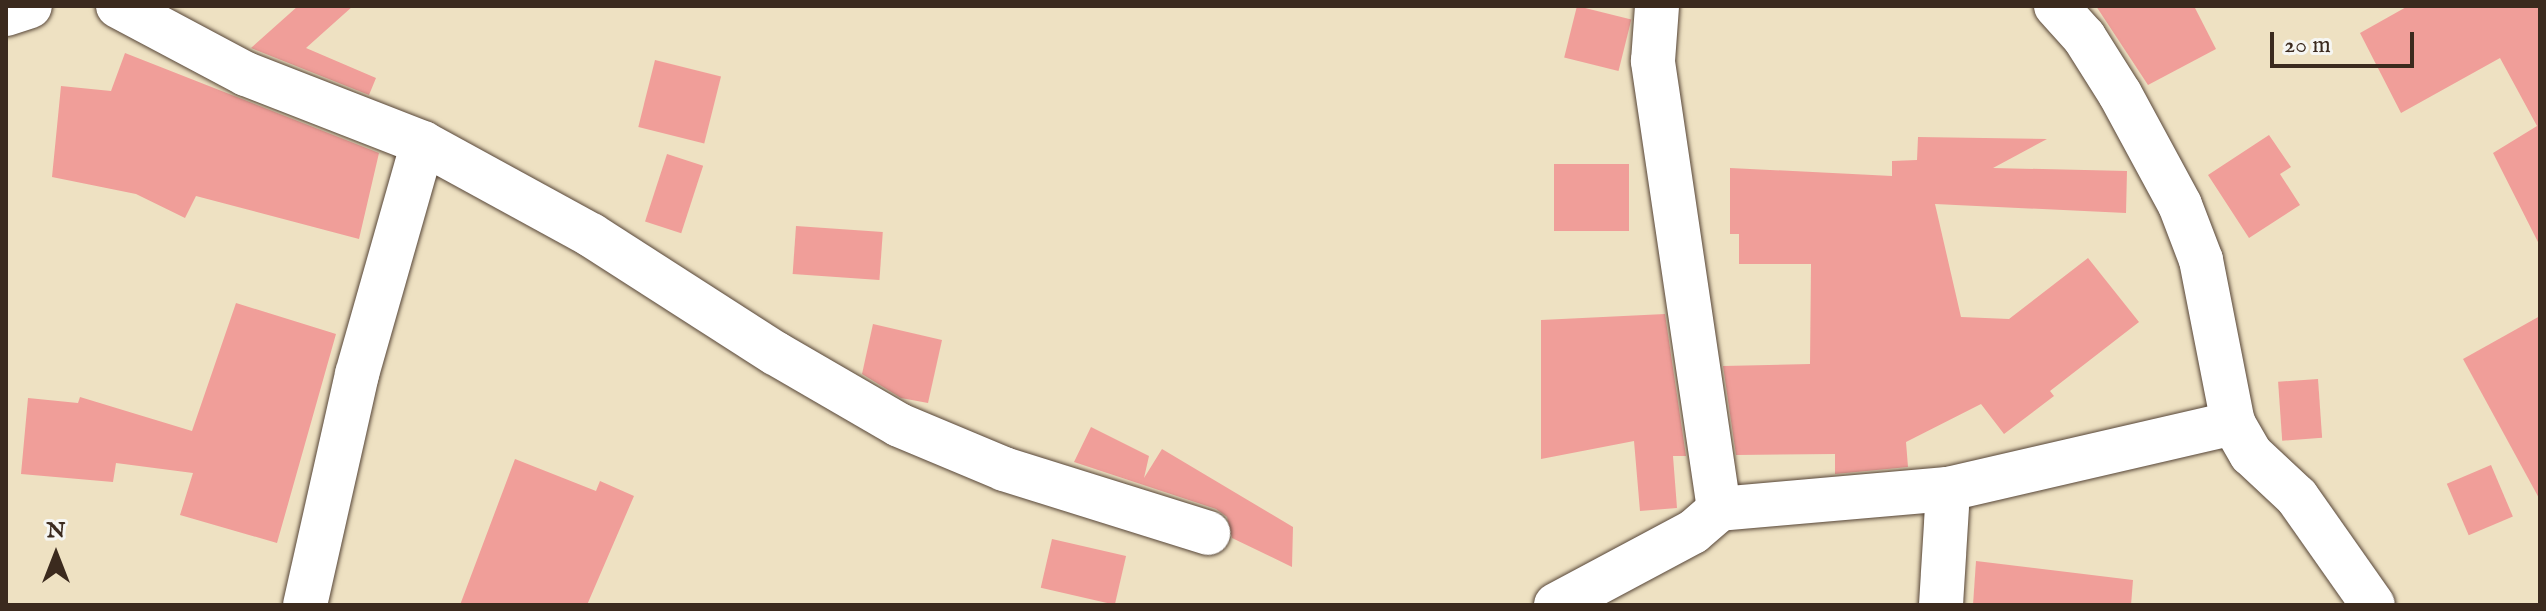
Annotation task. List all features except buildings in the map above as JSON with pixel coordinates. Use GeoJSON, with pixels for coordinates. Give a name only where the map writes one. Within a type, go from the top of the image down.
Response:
{"type":"FeatureCollection","features":[{"type":"Feature","properties":{"kind":"street"},"geometry":{"type":"LineString","coordinates":[[6,14],[30,6]]}},
{"type":"Feature","properties":{"kind":"street"},"geometry":{"type":"LineString","coordinates":[[118,6],[246,74],[423,143],[591,235],[798,368],[899,425],[1004,469],[1208,533]]}},
{"type":"Feature","properties":{"kind":"street"},"geometry":{"type":"LineString","coordinates":[[1657,6],[1653,61],[1719,509]]}},
{"type":"Feature","properties":{"kind":"street"},"geometry":{"type":"LineString","coordinates":[[2056,6],[2084,37],[2120,94],[2180,205],[2201,260],[2233,423],[2251,454],[2297,497],[2373,605]]}},
{"type":"Feature","properties":{"kind":"street"},"geometry":{"type":"LineString","coordinates":[[305,605],[357,374],[423,143]]}},
{"type":"Feature","properties":{"kind":"street"},"geometry":{"type":"LineString","coordinates":[[1556,605],[1693,532],[1719,509],[1948,489],[2233,423]]}},
{"type":"Feature","properties":{"kind":"street"},"geometry":{"type":"LineString","coordinates":[[1941,605],[1948,489]]}}]}
